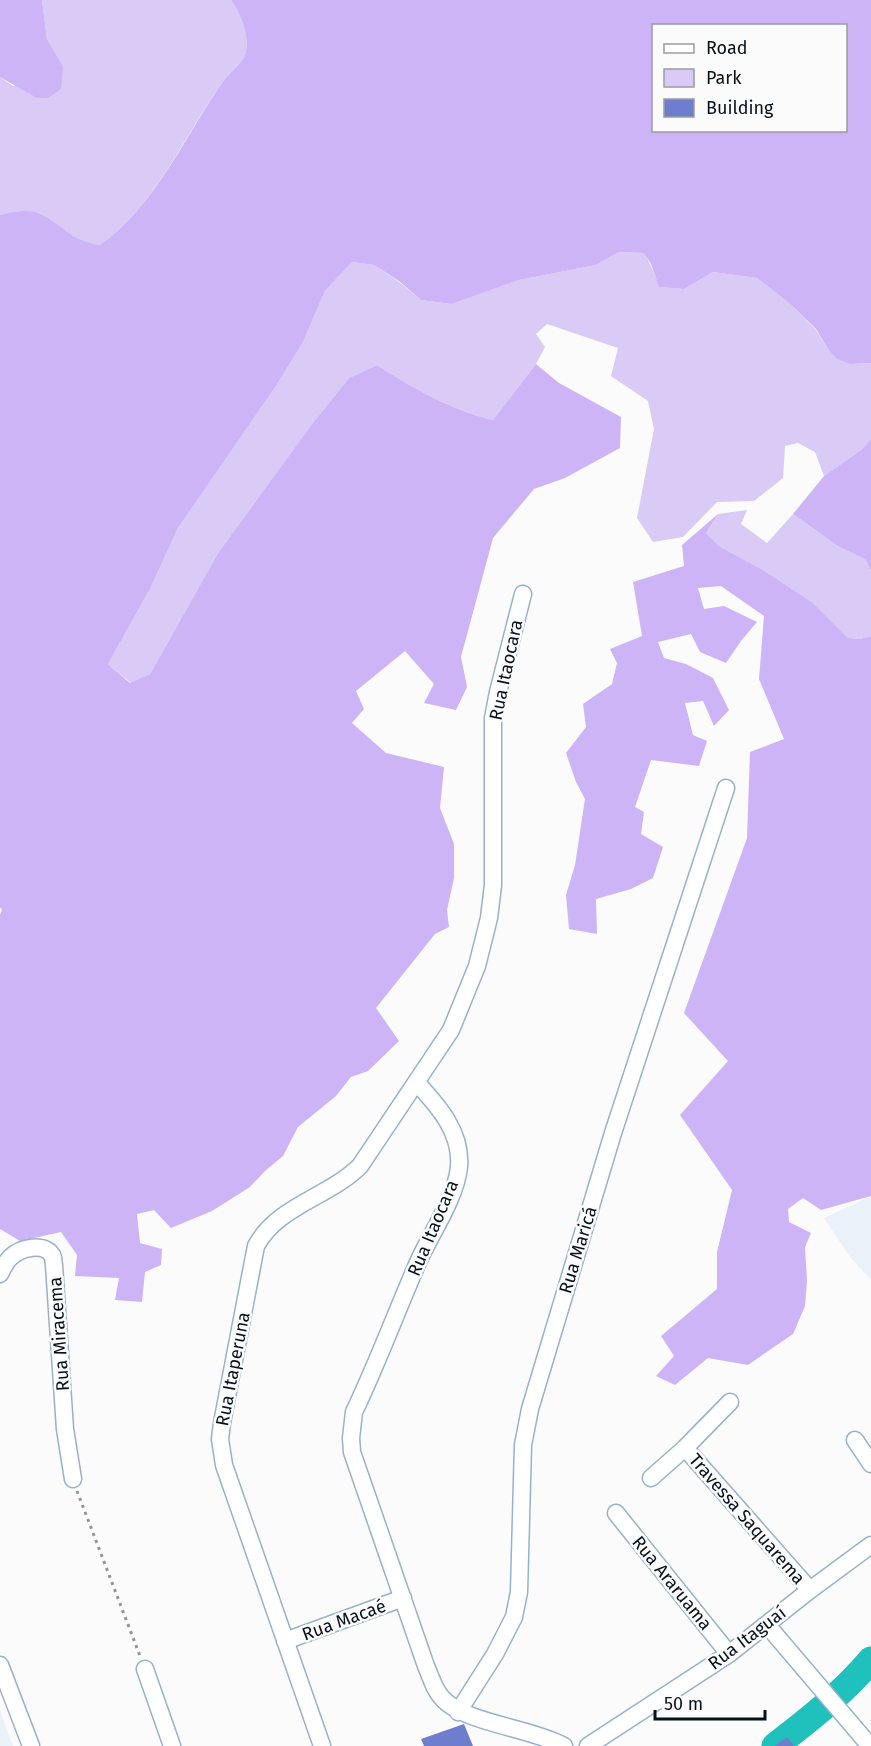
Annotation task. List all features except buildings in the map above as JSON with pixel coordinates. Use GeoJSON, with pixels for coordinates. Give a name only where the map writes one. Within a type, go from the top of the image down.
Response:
{"type":"FeatureCollection","features":[{"type":"Feature","properties":{"kind":"street","name":"Rua Itaocara"},"geometry":{"type":"LineString","coordinates":[[523,594],[493,718],[494,853],[489,918],[477,966],[451,1030],[417,1083],[441,1109],[448,1121],[455,1136],[459,1166],[453,1188],[354,1412],[351,1438],[352,1452],[434,1686],[443,1699],[458,1712],[534,1734],[564,1746]]}},
{"type":"Feature","properties":{"kind":"street","name":"Rua Maricá"},"geometry":{"type":"LineString","coordinates":[[458,1712],[495,1654],[514,1617],[519,1592],[523,1456],[530,1409],[613,1133],[726,788]]}},
{"type":"Feature","properties":{"kind":"street","name":"Rua Itaperuna"},"geometry":{"type":"LineString","coordinates":[[322,1746],[224,1465],[220,1449],[222,1423],[256,1246],[268,1227],[343,1181],[360,1166],[417,1083]]}},
{"type":"Feature","properties":{"kind":"street","name":"Rua Miracema"},"geometry":{"type":"LineString","coordinates":[[0,1274],[11,1256],[26,1249],[35,1247],[52,1255],[65,1429],[73,1479]]}},
{"type":"Feature","properties":{"kind":"street"},"geometry":{"type":"LineString","coordinates":[[651,1478],[685,1448],[730,1402]]}},
{"type":"Feature","properties":{"kind":"street"},"geometry":{"type":"LineString","coordinates":[[855,1440],[871,1464]]}},
{"type":"Feature","properties":{"kind":"street","name":"Travessa Saquarema"},"geometry":{"type":"LineString","coordinates":[[685,1448],[810,1590]]}},
{"type":"Feature","properties":{"kind":"street","name":"Rua Araruama"},"geometry":{"type":"LineString","coordinates":[[616,1513],[729,1653]]}},
{"type":"Feature","properties":{"kind":"street","name":"Rua Itaguaí"},"geometry":{"type":"LineString","coordinates":[[588,1746],[729,1653],[871,1545]]}},
{"type":"Feature","properties":{"kind":"street","name":"Rua Macaé"},"geometry":{"type":"LineString","coordinates":[[285,1641],[403,1598]]}},
{"type":"Feature","properties":{"kind":"street"},"geometry":{"type":"LineString","coordinates":[[767,1625],[870,1746]]}},
{"type":"Feature","properties":{"kind":"street"},"geometry":{"type":"LineString","coordinates":[[0,1665],[31,1746]]}},
{"type":"Feature","properties":{"kind":"street"},"geometry":{"type":"LineString","coordinates":[[145,1669],[172,1746]]}},
{"type":"Feature","properties":{"kind":"path"},"geometry":{"type":"LineString","coordinates":[[73,1479],[145,1669]]}},
{"type":"Feature","properties":{"kind":"shaded area"},"geometry":{"type":"Polygon","coordinates":[[[0,0],[42,0],[47,39],[63,66],[61,89],[48,98],[37,98],[0,77],[0,0]]]}},
{"type":"Feature","properties":{"kind":"shaded area"},"geometry":{"type":"Polygon","coordinates":[[[231,0],[871,0],[871,363],[851,364],[837,359],[816,329],[790,304],[757,278],[713,272],[684,289],[659,287],[651,264],[644,253],[619,252],[596,265],[519,280],[451,304],[421,300],[399,281],[374,265],[352,262],[325,291],[303,342],[276,386],[178,528],[150,589],[108,664],[130,683],[150,674],[218,553],[312,424],[349,378],[377,365],[433,397],[477,416],[493,420],[536,364],[559,383],[621,417],[620,448],[565,478],[534,489],[493,538],[461,657],[467,687],[456,710],[424,703],[434,684],[405,651],[356,691],[364,709],[352,723],[386,753],[444,767],[440,808],[454,844],[454,878],[447,910],[449,927],[435,934],[376,1008],[399,1041],[368,1071],[351,1077],[336,1096],[298,1127],[283,1156],[250,1187],[212,1211],[171,1228],[154,1210],[137,1214],[140,1243],[162,1249],[161,1265],[145,1272],[142,1302],[115,1300],[119,1278],[75,1276],[77,1255],[61,1232],[20,1241],[0,1229],[0,915],[2,909],[0,908],[0,215],[21,211],[37,213],[75,237],[100,245],[120,229],[154,190],[224,80],[245,56],[247,45],[241,18],[231,0]]]}},
{"type":"Feature","properties":{"kind":"shaded area"},"geometry":{"type":"Polygon","coordinates":[[[871,439],[871,570],[865,559],[839,547],[793,514],[824,476],[861,450],[871,439]]]}},
{"type":"Feature","properties":{"kind":"shaded area"},"geometry":{"type":"Polygon","coordinates":[[[718,514],[706,533],[719,546],[763,570],[812,602],[848,638],[860,639],[871,636],[871,1196],[821,1210],[803,1198],[788,1209],[789,1222],[811,1233],[805,1247],[807,1281],[805,1306],[793,1334],[748,1365],[708,1358],[675,1385],[656,1376],[674,1356],[661,1336],[717,1289],[717,1252],[732,1190],[680,1115],[728,1061],[684,1013],[747,838],[750,752],[784,739],[759,679],[764,616],[721,586],[698,588],[704,609],[724,606],[757,622],[726,663],[700,652],[691,634],[658,642],[664,658],[686,664],[713,678],[729,710],[714,726],[703,701],[685,703],[693,735],[707,741],[699,766],[651,760],[635,807],[644,812],[641,834],[663,847],[653,878],[631,889],[596,899],[597,934],[569,929],[566,895],[575,865],[585,799],[576,782],[566,753],[586,727],[583,704],[612,684],[617,663],[610,649],[642,636],[633,582],[684,566],[682,545],[718,514]]]}},
{"type":"Feature","properties":{"kind":"shaded area"},"geometry":{"type":"Polygon","coordinates":[[[871,1196],[871,1280],[850,1257],[824,1218],[871,1196]]]}},
{"type":"Feature","properties":{"kind":"shaded area"},"geometry":{"type":"Polygon","coordinates":[[[0,1711],[13,1746],[0,1746],[0,1711]]]}},
{"type":"Feature","properties":{"kind":"green space"},"geometry":{"type":"Polygon","coordinates":[[[42,0],[231,0],[241,18],[245,32],[247,45],[243,59],[224,80],[153,190],[120,229],[100,245],[83,243],[62,230],[20,211],[0,215],[0,77],[13,86],[63,66],[47,39],[42,0]]]}},
{"type":"Feature","properties":{"kind":"green space"},"geometry":{"type":"Polygon","coordinates":[[[619,252],[645,253],[660,287],[684,289],[713,272],[757,278],[790,304],[816,330],[828,349],[851,364],[871,363],[871,439],[861,450],[824,476],[815,452],[798,443],[785,446],[783,478],[754,501],[717,502],[683,537],[653,542],[637,518],[654,429],[648,401],[611,376],[618,348],[547,324],[536,334],[545,347],[536,364],[493,420],[477,416],[433,397],[377,365],[349,378],[312,424],[218,553],[150,674],[131,683],[108,664],[150,589],[178,528],[276,386],[303,342],[325,291],[352,262],[374,265],[421,300],[450,304],[519,280],[596,265],[619,252]]]}},
{"type":"Feature","properties":{"kind":"green space"},"geometry":{"type":"Polygon","coordinates":[[[747,510],[741,524],[767,543],[793,514],[839,547],[865,559],[871,570],[871,636],[860,639],[848,638],[812,602],[763,570],[719,546],[706,533],[718,514],[747,510]]]}},
{"type":"Feature","properties":{"kind":"waterway"},"geometry":{"type":"LineString","coordinates":[[775,1746],[838,1695],[871,1660]]}}]}
